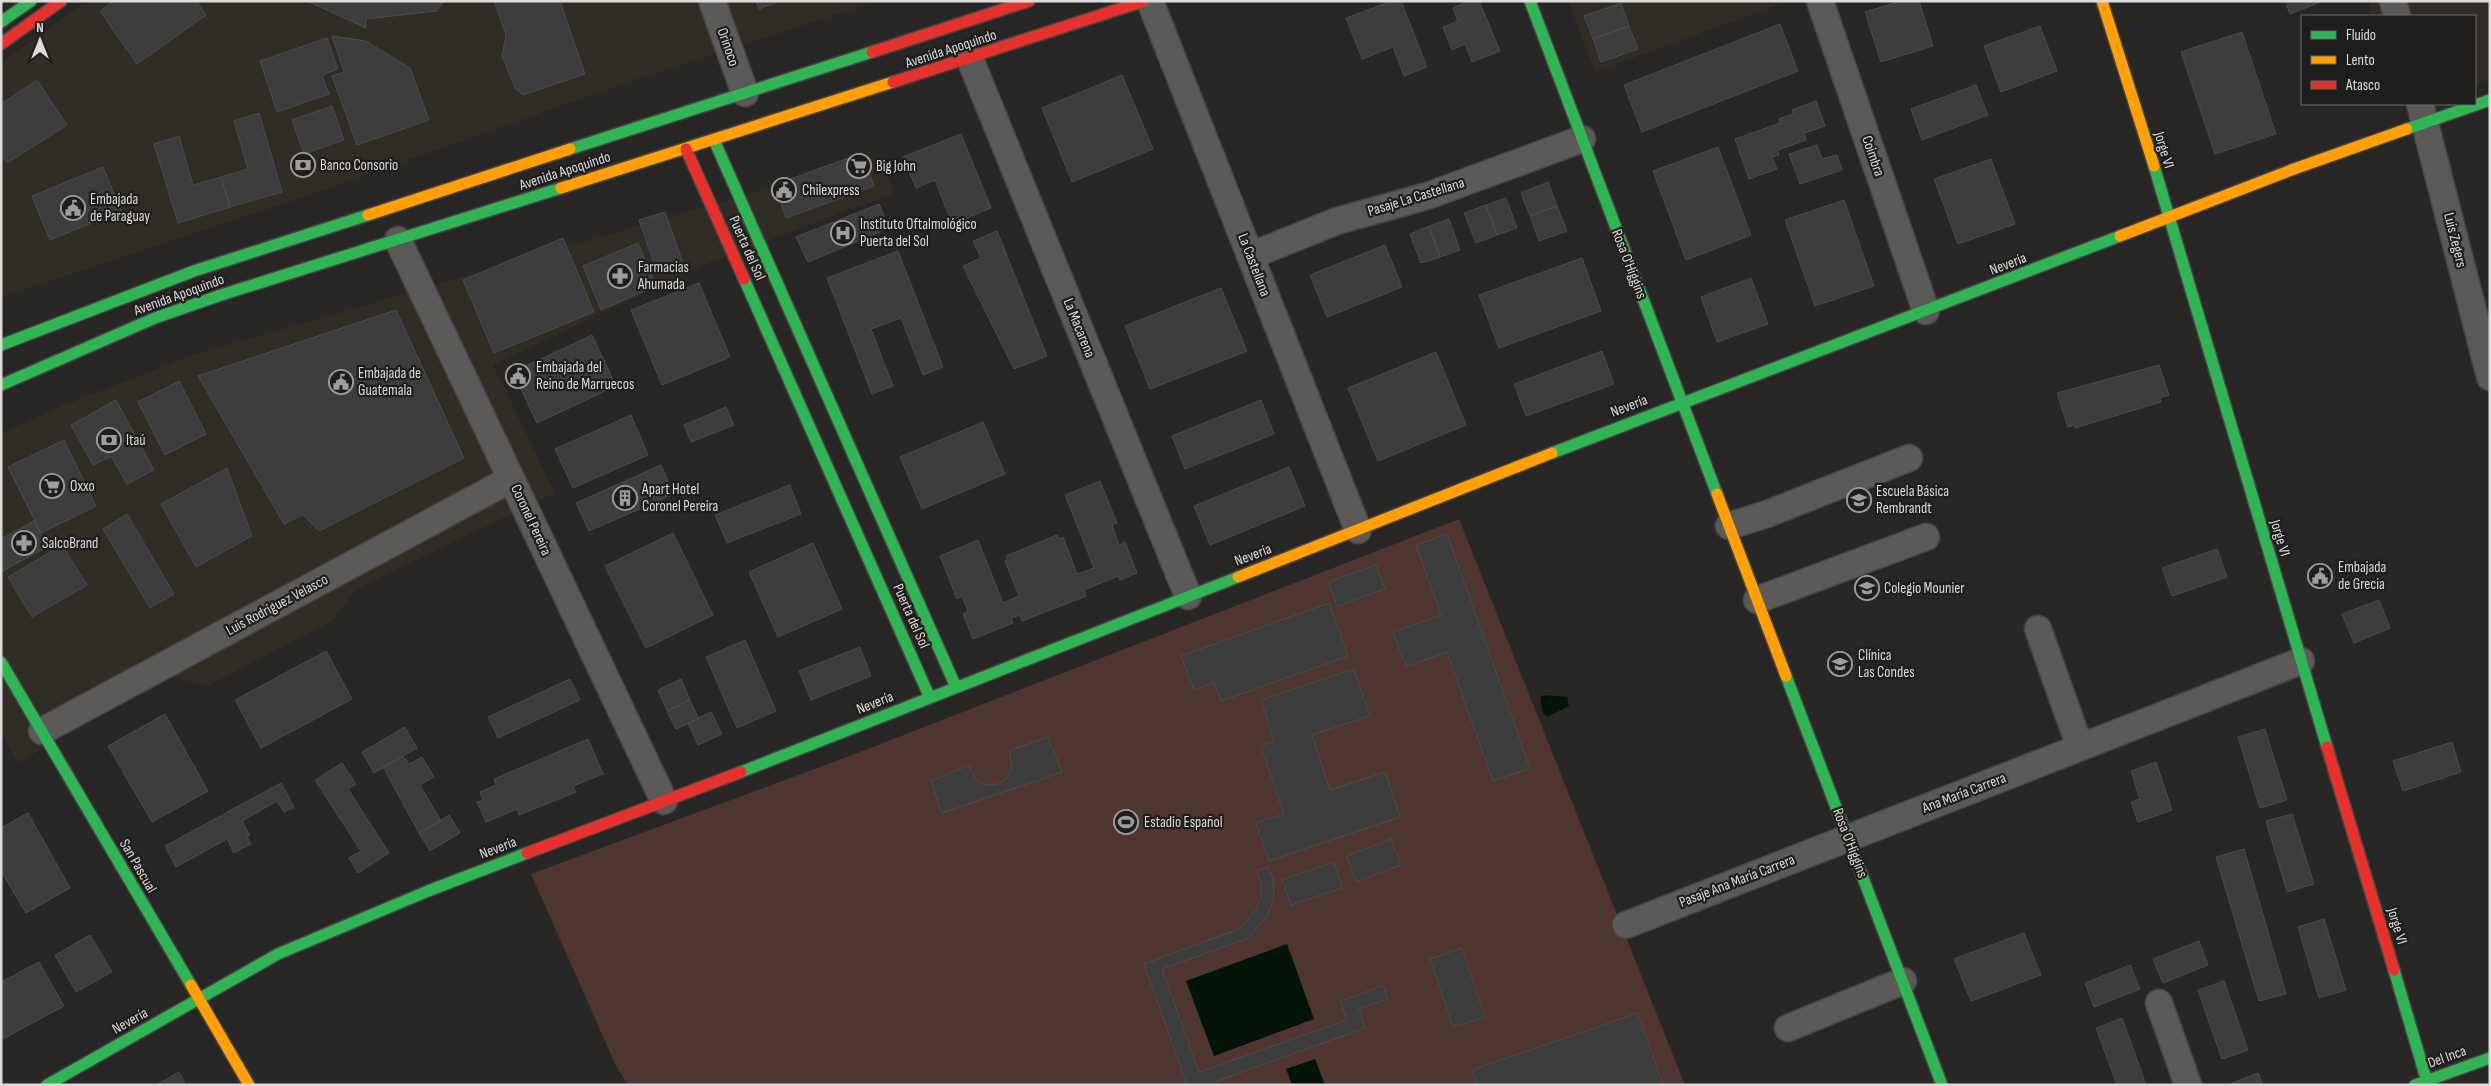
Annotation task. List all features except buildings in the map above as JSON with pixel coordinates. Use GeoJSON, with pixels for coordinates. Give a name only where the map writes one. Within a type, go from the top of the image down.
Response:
{"type":"FeatureCollection","features":[{"type":"Feature","properties":{"kind":"main road"},"geometry":{"type":"LineString","coordinates":[[1,22],[31,1]]}},
{"type":"Feature","properties":{"kind":"main road"},"geometry":{"type":"LineString","coordinates":[[1,44],[61,1]]}},
{"type":"Feature","properties":{"kind":"main road","name":"Avenida Apoquindo"},"geometry":{"type":"LineString","coordinates":[[1,345],[194,271],[1029,1]]}},
{"type":"Feature","properties":{"kind":"main road","name":"Avenida Apoquindo"},"geometry":{"type":"LineString","coordinates":[[1,385],[155,318],[222,295],[686,149],[1144,1]]}},
{"type":"Feature","properties":{"kind":"main road","name":"Rosa O'Higgins"},"geometry":{"type":"LineString","coordinates":[[1530,1],[1942,1085]]}},
{"type":"Feature","properties":{"kind":"main road","name":"Jorge VI"},"geometry":{"type":"LineString","coordinates":[[2102,1],[2170,219],[2428,1083]]}},
{"type":"Feature","properties":{"kind":"main road","name":"Nevería"},"geometry":{"type":"LineString","coordinates":[[2476,103],[2490,100]]}},
{"type":"Feature","properties":{"kind":"main road","name":"Nevería"},"geometry":{"type":"LineString","coordinates":[[47,1085],[246,971],[311,940],[428,891],[930,698],[1682,402],[2170,219],[2294,169],[2423,113],[2464,105]]}},
{"type":"Feature","properties":{"kind":"main road","name":"Puerta del Sol"},"geometry":{"type":"LineString","coordinates":[[714,140],[794,354],[864,514],[930,698]]}},
{"type":"Feature","properties":{"kind":"main road","name":"Puerta del Sol"},"geometry":{"type":"LineString","coordinates":[[686,149],[794,354],[864,514],[956,687]]}},
{"type":"Feature","properties":{"kind":"main road","name":"San Pascual"},"geometry":{"type":"LineString","coordinates":[[1,662],[250,1085]]}},
{"type":"Feature","properties":{"kind":"main road","name":"Del Inca"},"geometry":{"type":"LineString","coordinates":[[2415,1085],[2428,1083],[2490,1058]]}},
{"type":"Feature","properties":{"kind":"street","name":"Orinoco"},"geometry":{"type":"LineString","coordinates":[[712,1],[744,93]]}},
{"type":"Feature","properties":{"kind":"street","name":"La Castellana"},"geometry":{"type":"LineString","coordinates":[[1150,1],[1358,530]]}},
{"type":"Feature","properties":{"kind":"street","name":"Coimbra"},"geometry":{"type":"LineString","coordinates":[[1820,1],[1926,312]]}},
{"type":"Feature","properties":{"kind":"street"},"geometry":{"type":"LineString","coordinates":[[2393,1],[2397,15]]}},
{"type":"Feature","properties":{"kind":"street","name":"La Macarena"},"geometry":{"type":"LineString","coordinates":[[970,58],[1188,596]]}},
{"type":"Feature","properties":{"kind":"street","name":"Luis Zegers"},"geometry":{"type":"LineString","coordinates":[[2423,113],[2485,338],[2490,377]]}},
{"type":"Feature","properties":{"kind":"street","name":"Pasaje La Castellana"},"geometry":{"type":"LineString","coordinates":[[1250,256],[1337,221],[1427,196],[1582,139]]}},
{"type":"Feature","properties":{"kind":"street","name":"Coronel Pereira"},"geometry":{"type":"LineString","coordinates":[[398,240],[664,801]]}},
{"type":"Feature","properties":{"kind":"street"},"geometry":{"type":"LineString","coordinates":[[1729,526],[1767,514],[1909,458]]}},
{"type":"Feature","properties":{"kind":"street","name":"Luis Rodríguez Velasco"},"geometry":{"type":"LineString","coordinates":[[42,731],[512,479]]}},
{"type":"Feature","properties":{"kind":"street"},"geometry":{"type":"LineString","coordinates":[[1758,600],[1926,537]]}},
{"type":"Feature","properties":{"kind":"street"},"geometry":{"type":"LineString","coordinates":[[2038,629],[2080,747]]}},
{"type":"Feature","properties":{"kind":"street","name":"Ana María Carrera"},"geometry":{"type":"LineString","coordinates":[[1848,838],[2301,661]]}},
{"type":"Feature","properties":{"kind":"street","name":"Pasaje Ana María Carrera"},"geometry":{"type":"LineString","coordinates":[[1626,924],[1848,838]]}},
{"type":"Feature","properties":{"kind":"street"},"geometry":{"type":"LineString","coordinates":[[1788,1028],[1902,981]]}},
{"type":"Feature","properties":{"kind":"street"},"geometry":{"type":"LineString","coordinates":[[2158,1004],[2188,1085]]}},
{"type":"Feature","properties":{"kind":"shaded area"},"geometry":{"type":"Polygon","coordinates":[[[86,1],[879,1],[634,80],[304,197],[1,297],[1,63],[86,1]]]}},
{"type":"Feature","properties":{"kind":"shaded area"},"geometry":{"type":"Polygon","coordinates":[[[1568,1],[1789,1],[1595,72],[1568,1]]]}},
{"type":"Feature","properties":{"kind":"shaded area"},"geometry":{"type":"Polygon","coordinates":[[[2368,1],[2490,1],[2490,79],[2476,84],[2476,15],[2372,15],[2368,1]]]}},
{"type":"Feature","properties":{"kind":"shaded area"},"geometry":{"type":"Polygon","coordinates":[[[880,156],[894,193],[706,264],[493,365],[555,493],[356,589],[332,621],[208,686],[168,676],[18,763],[1,733],[1,433],[62,406],[190,356],[880,156]]]}},
{"type":"Feature","properties":{"kind":"shaded area","name":"Estadio Español"},"geometry":{"type":"Polygon","coordinates":[[[1459,519],[1685,1085],[628,1085],[616,1066],[531,874],[847,757],[1459,519]]]}},
{"type":"Feature","properties":{"kind":"shaded area"},"geometry":{"type":"Polygon","coordinates":[[[1546,695],[1567,697],[1569,706],[1547,717],[1543,713],[1540,697],[1546,695]]]}},
{"type":"Feature","properties":{"kind":"shaded area"},"geometry":{"type":"Polygon","coordinates":[[[1287,944],[1314,1019],[1214,1056],[1186,981],[1287,944]]]}},
{"type":"Feature","properties":{"kind":"shaded area"},"geometry":{"type":"Polygon","coordinates":[[[1315,1059],[1325,1085],[1292,1085],[1286,1069],[1315,1059]]]}},
{"type":"Feature","properties":{"kind":"traffic: fast"},"geometry":{"type":"LineString","coordinates":[[1,22],[31,1]]}},
{"type":"Feature","properties":{"kind":"traffic: fast"},"geometry":{"type":"LineString","coordinates":[[1530,1],[1717,494]]}},
{"type":"Feature","properties":{"kind":"traffic: fast"},"geometry":{"type":"LineString","coordinates":[[570,149],[872,52]]}},
{"type":"Feature","properties":{"kind":"traffic: fast"},"geometry":{"type":"LineString","coordinates":[[2476,105],[2490,100]]}},
{"type":"Feature","properties":{"kind":"traffic: fast"},"geometry":{"type":"LineString","coordinates":[[2407,129],[2476,105]]}},
{"type":"Feature","properties":{"kind":"traffic: fast"},"geometry":{"type":"LineString","coordinates":[[714,140],[956,687]]}},
{"type":"Feature","properties":{"kind":"traffic: fast"},"geometry":{"type":"LineString","coordinates":[[2154,166],[2327,747]]}},
{"type":"Feature","properties":{"kind":"traffic: fast"},"geometry":{"type":"LineString","coordinates":[[1,385],[155,318],[221,295],[561,188]]}},
{"type":"Feature","properties":{"kind":"traffic: fast"},"geometry":{"type":"LineString","coordinates":[[1,345],[194,271],[368,215]]}},
{"type":"Feature","properties":{"kind":"traffic: fast"},"geometry":{"type":"LineString","coordinates":[[1552,453],[2120,236]]}},
{"type":"Feature","properties":{"kind":"traffic: fast"},"geometry":{"type":"LineString","coordinates":[[744,279],[930,698]]}},
{"type":"Feature","properties":{"kind":"traffic: fast"},"geometry":{"type":"LineString","coordinates":[[741,772],[1238,577]]}},
{"type":"Feature","properties":{"kind":"traffic: fast"},"geometry":{"type":"LineString","coordinates":[[1,662],[191,985]]}},
{"type":"Feature","properties":{"kind":"traffic: fast"},"geometry":{"type":"LineString","coordinates":[[1786,676],[1942,1085]]}},
{"type":"Feature","properties":{"kind":"traffic: fast"},"geometry":{"type":"LineString","coordinates":[[47,1085],[278,954],[428,891],[527,853]]}},
{"type":"Feature","properties":{"kind":"traffic: fast"},"geometry":{"type":"LineString","coordinates":[[2394,970],[2428,1085]]}},
{"type":"Feature","properties":{"kind":"traffic: fast"},"geometry":{"type":"LineString","coordinates":[[2415,1085],[2490,1058]]}},
{"type":"Feature","properties":{"kind":"traffic: slow"},"geometry":{"type":"LineString","coordinates":[[2102,1],[2154,166]]}},
{"type":"Feature","properties":{"kind":"traffic: slow"},"geometry":{"type":"LineString","coordinates":[[561,188],[893,82]]}},
{"type":"Feature","properties":{"kind":"traffic: slow"},"geometry":{"type":"LineString","coordinates":[[2120,236],[2294,169],[2407,129]]}},
{"type":"Feature","properties":{"kind":"traffic: slow"},"geometry":{"type":"LineString","coordinates":[[368,215],[570,149]]}},
{"type":"Feature","properties":{"kind":"traffic: slow"},"geometry":{"type":"LineString","coordinates":[[1238,577],[1552,453]]}},
{"type":"Feature","properties":{"kind":"traffic: slow"},"geometry":{"type":"LineString","coordinates":[[1717,494],[1786,676]]}},
{"type":"Feature","properties":{"kind":"traffic: slow"},"geometry":{"type":"LineString","coordinates":[[191,985],[249,1085]]}},
{"type":"Feature","properties":{"kind":"traffic: jam"},"geometry":{"type":"LineString","coordinates":[[1,44],[61,1]]}},
{"type":"Feature","properties":{"kind":"traffic: jam"},"geometry":{"type":"LineString","coordinates":[[872,52],[1029,1]]}},
{"type":"Feature","properties":{"kind":"traffic: jam"},"geometry":{"type":"LineString","coordinates":[[893,82],[1144,1]]}},
{"type":"Feature","properties":{"kind":"traffic: jam"},"geometry":{"type":"LineString","coordinates":[[686,149],[744,279]]}},
{"type":"Feature","properties":{"kind":"traffic: jam"},"geometry":{"type":"LineString","coordinates":[[2327,747],[2394,970]]}},
{"type":"Feature","properties":{"kind":"traffic: jam"},"geometry":{"type":"LineString","coordinates":[[527,853],[741,772]]}},
{"type":"Feature","properties":{"kind":"place","name":"Banco Consorio"},"geometry":{"type":"Point","coordinates":[303,165]}},
{"type":"Feature","properties":{"kind":"place","name":"Big John"},"geometry":{"type":"Point","coordinates":[859,166]}},
{"type":"Feature","properties":{"kind":"place","name":"Chilexpress"},"geometry":{"type":"Point","coordinates":[784,190]}},
{"type":"Feature","properties":{"kind":"place","name":"Embajada de Paraguay"},"geometry":{"type":"Point","coordinates":[73,208]}},
{"type":"Feature","properties":{"kind":"place","name":"Instituto Oftalmológico Puerta del Sol"},"geometry":{"type":"Point","coordinates":[843,233]}},
{"type":"Feature","properties":{"kind":"place","name":"Farmacias Ahumada"},"geometry":{"type":"Point","coordinates":[620,276]}},
{"type":"Feature","properties":{"kind":"place","name":"Embajada del Reino de Marruecos"},"geometry":{"type":"Point","coordinates":[518,376]}},
{"type":"Feature","properties":{"kind":"place","name":"Embajada de Guatemala"},"geometry":{"type":"Point","coordinates":[341,382]}},
{"type":"Feature","properties":{"kind":"place","name":"Itaú"},"geometry":{"type":"Point","coordinates":[109,440]}},
{"type":"Feature","properties":{"kind":"place","name":"Oxxo"},"geometry":{"type":"Point","coordinates":[52,486]}},
{"type":"Feature","properties":{"kind":"place","name":"Apart Hotel Coronel Pereira"},"geometry":{"type":"Point","coordinates":[625,498]}},
{"type":"Feature","properties":{"kind":"place","name":"Escuela Básica Rembrandt"},"geometry":{"type":"Point","coordinates":[1859,500]}},
{"type":"Feature","properties":{"kind":"place","name":"SalcoBrand"},"geometry":{"type":"Point","coordinates":[24,543]}},
{"type":"Feature","properties":{"kind":"place","name":"Embajada de Grecia"},"geometry":{"type":"Point","coordinates":[2320,576]}},
{"type":"Feature","properties":{"kind":"place","name":"Colegio Mounier"},"geometry":{"type":"Point","coordinates":[1867,588]}},
{"type":"Feature","properties":{"kind":"place","name":"Clínica Las Condes"},"geometry":{"type":"Point","coordinates":[1840,664]}},
{"type":"Feature","properties":{"kind":"place","name":"Estadio Español"},"geometry":{"type":"Point","coordinates":[1126,822]}}]}
